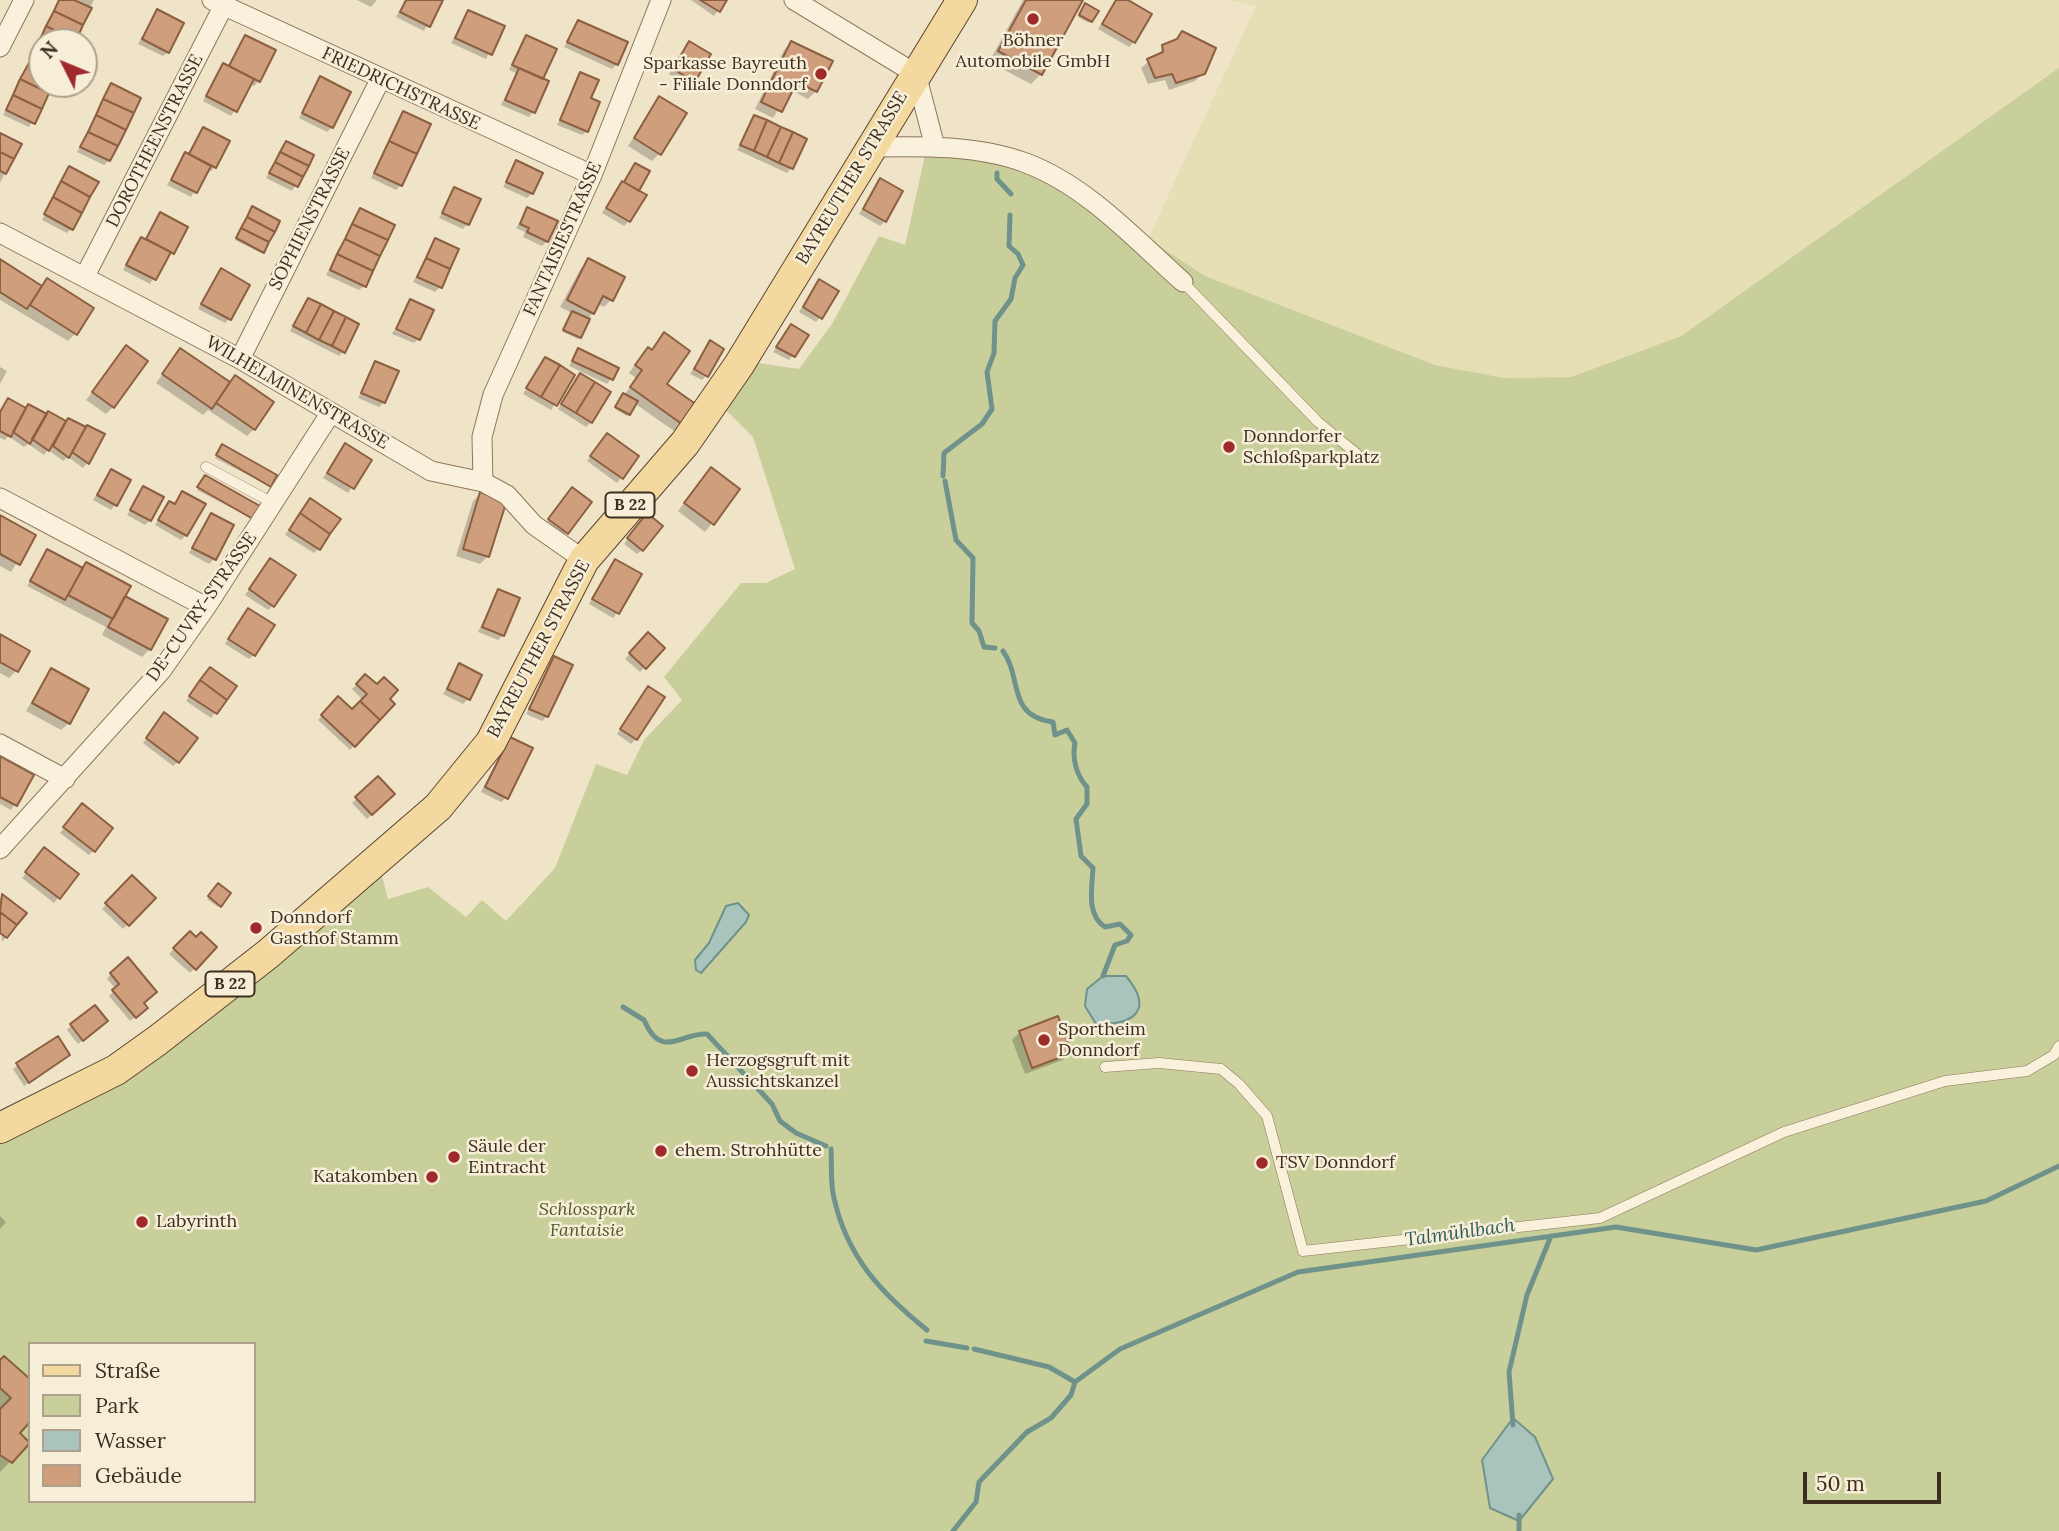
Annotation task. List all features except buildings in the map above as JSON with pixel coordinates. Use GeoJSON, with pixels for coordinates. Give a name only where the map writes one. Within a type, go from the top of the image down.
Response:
{"type":"FeatureCollection","features":[{"type":"Feature","properties":{"kind":"main road","name":"BAYREUTHER STRASSE"},"geometry":{"type":"LineString","coordinates":[[0,1128],[116,1070],[158,1040],[268,954],[438,807],[491,742],[584,560],[685,443],[739,365],[962,0]]}},
{"type":"Feature","properties":{"kind":"street"},"geometry":{"type":"LineString","coordinates":[[0,47],[24,0]]}},
{"type":"Feature","properties":{"kind":"street","name":"FANTAISIESTRASSE"},"geometry":{"type":"LineString","coordinates":[[483,482],[482,437],[493,394],[592,175],[661,0]]}},
{"type":"Feature","properties":{"kind":"street"},"geometry":{"type":"LineString","coordinates":[[794,0],[916,74],[935,147]]}},
{"type":"Feature","properties":{"kind":"street","name":"FRIEDRICHSTRASSE"},"geometry":{"type":"LineString","coordinates":[[218,3],[380,80],[592,175]]}},
{"type":"Feature","properties":{"kind":"street","name":"DOROTHEENSTRASSE"},"geometry":{"type":"LineString","coordinates":[[85,276],[218,3]]}},
{"type":"Feature","properties":{"kind":"street","name":"SOPHIENSTRASSE"},"geometry":{"type":"LineString","coordinates":[[240,359],[380,80]]}},
{"type":"Feature","properties":{"kind":"street"},"geometry":{"type":"LineString","coordinates":[[872,146],[935,147],[1024,162],[1090,199],[1182,282]]}},
{"type":"Feature","properties":{"kind":"street","name":"WILHELMINENSTRASSE"},"geometry":{"type":"LineString","coordinates":[[0,233],[240,359],[431,471],[483,482],[508,495],[534,525],[584,560]]}},
{"type":"Feature","properties":{"kind":"street","name":"DE-CUVRY-STRASSE"},"geometry":{"type":"LineString","coordinates":[[0,849],[161,671],[206,607],[330,414]]}},
{"type":"Feature","properties":{"kind":"street"},"geometry":{"type":"LineString","coordinates":[[0,498],[206,607]]}},
{"type":"Feature","properties":{"kind":"street"},"geometry":{"type":"LineString","coordinates":[[0,744],[65,779]]}},
{"type":"Feature","properties":{"kind":"lane"},"geometry":{"type":"LineString","coordinates":[[1182,282],[1318,422],[1357,454]]}},
{"type":"Feature","properties":{"kind":"lane"},"geometry":{"type":"LineString","coordinates":[[206,467],[273,503]]}},
{"type":"Feature","properties":{"kind":"lane"},"geometry":{"type":"LineString","coordinates":[[1105,1067],[1159,1063],[1221,1069],[1239,1084],[1267,1116],[1303,1251],[1600,1218],[1784,1132],[1945,1081],[2027,1071],[2054,1055],[2059,1046]]}},
{"type":"Feature","properties":{"kind":"shaded area"},"geometry":{"type":"Polygon","coordinates":[[[1230,0],[2059,0],[2059,68],[1681,336],[1571,377],[1504,378],[1435,365],[1205,276],[1148,239],[1256,6],[1230,0]]]}},
{"type":"Feature","properties":{"kind":"green space","name":"Schlosspark Fantaisie"},"geometry":{"type":"Polygon","coordinates":[[[2059,68],[2059,1531],[0,1531],[0,1144],[381,872],[388,899],[428,887],[466,917],[482,900],[506,921],[555,868],[596,764],[627,775],[644,740],[682,700],[664,677],[741,583],[766,583],[795,569],[753,437],[725,409],[758,363],[799,369],[832,324],[879,236],[905,245],[927,147],[1046,172],[1205,276],[1435,365],[1504,378],[1571,377],[1681,336],[2059,68]]]}},
{"type":"Feature","properties":{"kind":"water"},"geometry":{"type":"Polygon","coordinates":[[[738,903],[749,915],[746,922],[701,973],[696,970],[695,960],[709,943],[726,906],[738,903]]]}},
{"type":"Feature","properties":{"kind":"water"},"geometry":{"type":"Polygon","coordinates":[[[1103,976],[1126,976],[1139,998],[1136,1014],[1120,1022],[1096,1024],[1085,1006],[1087,989],[1103,976]]]}},
{"type":"Feature","properties":{"kind":"water"},"geometry":{"type":"Polygon","coordinates":[[[1513,1418],[1535,1437],[1553,1479],[1519,1521],[1490,1508],[1482,1460],[1513,1418]]]}},
{"type":"Feature","properties":{"kind":"waterway"},"geometry":{"type":"LineString","coordinates":[[997,173],[997,179],[1011,194]]}},
{"type":"Feature","properties":{"kind":"waterway"},"geometry":{"type":"LineString","coordinates":[[943,476],[944,453],[982,424],[992,409],[987,372],[994,353],[995,321],[1011,299],[1015,278],[1023,265],[1018,254],[1009,246],[1010,215]]}},
{"type":"Feature","properties":{"kind":"waterway"},"geometry":{"type":"LineString","coordinates":[[945,481],[956,540],[973,558],[972,623],[979,631],[984,647],[995,648]]}},
{"type":"Feature","properties":{"kind":"waterway"},"geometry":{"type":"LineString","coordinates":[[1003,651],[1022,704],[1028,712],[1053,722],[1055,735],[1067,730],[1075,743],[1076,766],[1087,787],[1087,804],[1076,819],[1081,856],[1093,868],[1091,892],[1095,916],[1105,927],[1120,924],[1131,935],[1127,941],[1115,945],[1103,976]]}},
{"type":"Feature","properties":{"kind":"waterway"},"geometry":{"type":"LineString","coordinates":[[623,1007],[644,1020]]}},
{"type":"Feature","properties":{"kind":"waterway"},"geometry":{"type":"LineString","coordinates":[[645,1022],[658,1040],[665,1042],[707,1034],[772,1104],[780,1121],[796,1133],[826,1146]]}},
{"type":"Feature","properties":{"kind":"waterway"},"geometry":{"type":"LineString","coordinates":[[831,1149],[833,1192],[840,1219],[857,1256],[881,1288],[927,1330]]}},
{"type":"Feature","properties":{"kind":"waterway","name":"Talmühlbach"},"geometry":{"type":"LineString","coordinates":[[953,1531],[976,1502],[979,1482],[1027,1432],[1051,1418],[1071,1395],[1075,1382],[1120,1349],[1298,1272],[1616,1227],[1756,1250],[1986,1201],[2059,1166]]}},
{"type":"Feature","properties":{"kind":"waterway"},"geometry":{"type":"LineString","coordinates":[[1513,1425],[1509,1372],[1527,1295],[1551,1236]]}},
{"type":"Feature","properties":{"kind":"waterway"},"geometry":{"type":"LineString","coordinates":[[926,1341],[967,1348]]}},
{"type":"Feature","properties":{"kind":"waterway"},"geometry":{"type":"LineString","coordinates":[[974,1349],[1049,1367],[1075,1382]]}},
{"type":"Feature","properties":{"kind":"waterway"},"geometry":{"type":"LineString","coordinates":[[1519,1515],[1519,1530]]}},
{"type":"Feature","properties":{"kind":"place","name":"Böhner Automobile GmbH"},"geometry":{"type":"Point","coordinates":[1033,19]}},
{"type":"Feature","properties":{"kind":"place","name":"Sparkasse Bayreuth - Filiale Donndorf"},"geometry":{"type":"Point","coordinates":[821,74]}},
{"type":"Feature","properties":{"kind":"place","name":"Donndorfer Schloßparkplatz"},"geometry":{"type":"Point","coordinates":[1229,447]}},
{"type":"Feature","properties":{"kind":"place","name":"Donndorf Gasthof Stamm"},"geometry":{"type":"Point","coordinates":[256,928]}},
{"type":"Feature","properties":{"kind":"place","name":"Sportheim Donndorf"},"geometry":{"type":"Point","coordinates":[1044,1040]}},
{"type":"Feature","properties":{"kind":"place","name":"Herzogsgruft mit Aussichtskanzel"},"geometry":{"type":"Point","coordinates":[692,1071]}},
{"type":"Feature","properties":{"kind":"place","name":"ehem. Strohhütte"},"geometry":{"type":"Point","coordinates":[661,1151]}},
{"type":"Feature","properties":{"kind":"place","name":"Säule der Eintracht"},"geometry":{"type":"Point","coordinates":[454,1157]}},
{"type":"Feature","properties":{"kind":"place","name":"TSV Donndorf"},"geometry":{"type":"Point","coordinates":[1262,1163]}},
{"type":"Feature","properties":{"kind":"place","name":"Katakomben"},"geometry":{"type":"Point","coordinates":[432,1177]}},
{"type":"Feature","properties":{"kind":"place","name":"Labyrinth"},"geometry":{"type":"Point","coordinates":[142,1222]}}]}
